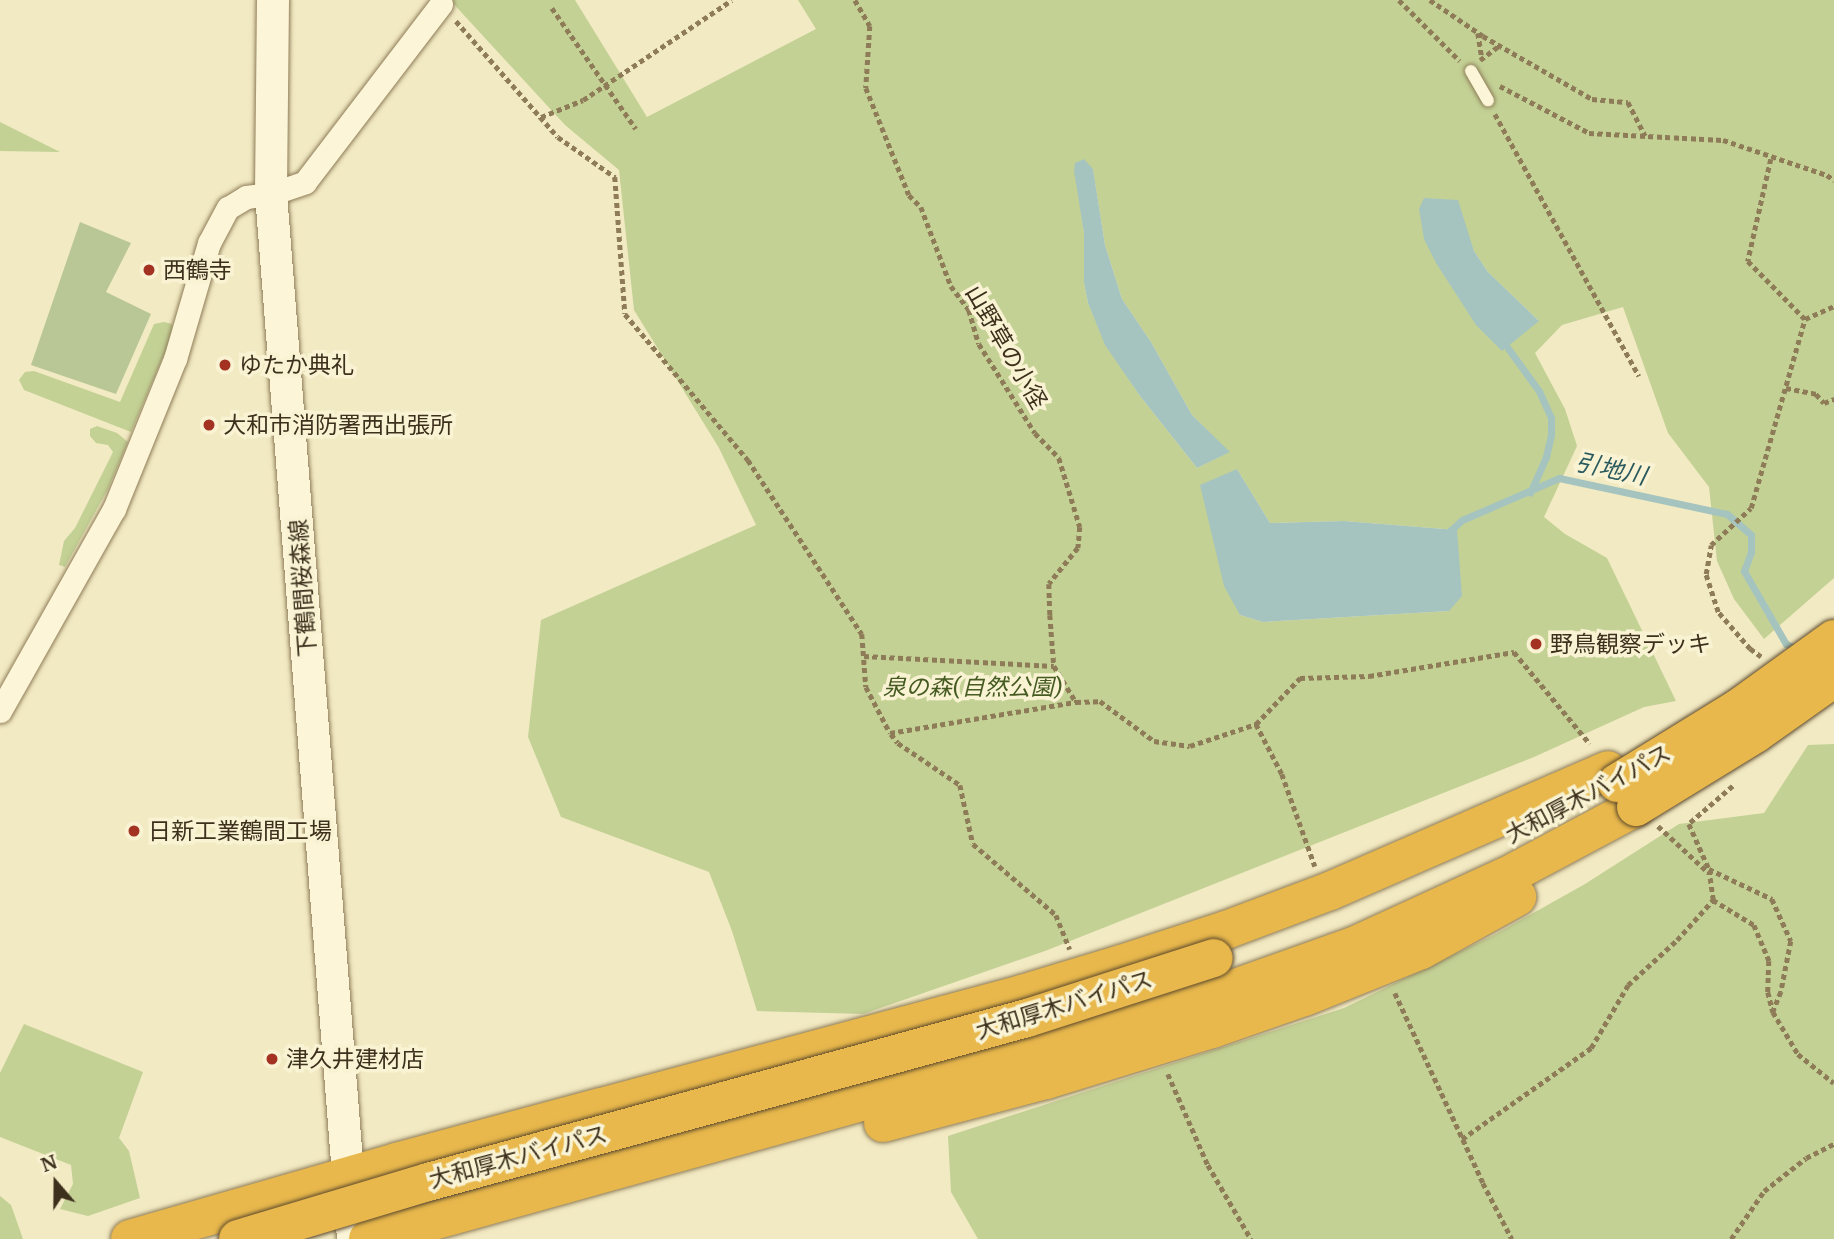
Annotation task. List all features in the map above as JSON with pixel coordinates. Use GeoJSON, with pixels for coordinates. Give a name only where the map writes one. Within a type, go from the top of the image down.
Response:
{"type":"FeatureCollection","features":[{"type":"Feature","properties":{"kind":"highway"},"geometry":{"type":"LineString","coordinates":[[453,1239],[1046,1080],[1291,1002],[1421,950],[1523,894],[1625,791],[1748,721],[1834,639]]}},
{"type":"Feature","properties":{"kind":"highway"},"geometry":{"type":"LineString","coordinates":[[130,1239],[349,1176],[1022,994],[1200,939],[1330,891],[1625,791],[1748,721],[1834,678]]}},
{"type":"Feature","properties":{"kind":"highway","name":"大和厚木バイパス"},"geometry":{"type":"LineString","coordinates":[[368,1239],[1038,1053],[1220,975],[1339,913],[1492,845],[1625,791]]}},
{"type":"Feature","properties":{"kind":"highway","name":"大和厚木バイパス"},"geometry":{"type":"LineString","coordinates":[[238,1239],[428,1182],[1027,1018],[1220,975]]}},
{"type":"Feature","properties":{"kind":"street","name":"下鶴間桜森線"},"geometry":{"type":"LineString","coordinates":[[273,0],[271,194],[353,1239]]}},
{"type":"Feature","properties":{"kind":"street"},"geometry":{"type":"LineString","coordinates":[[4,701],[114,509],[175,359],[209,243],[228,208],[246,197],[271,194],[305,183],[441,4]]}},
{"type":"Feature","properties":{"kind":"lane"},"geometry":{"type":"LineString","coordinates":[[1471,71],[1488,101]]}},
{"type":"Feature","properties":{"kind":"path"},"geometry":{"type":"LineString","coordinates":[[541,117],[583,100],[732,0]]}},
{"type":"Feature","properties":{"kind":"path","name":"山野草の小径"},"geometry":{"type":"LineString","coordinates":[[855,0],[870,26],[866,88],[909,195],[920,207],[951,286],[969,310],[979,344],[1035,433],[1059,458],[1063,469],[1080,527],[1079,548],[1049,584],[1054,666],[1076,702]]}},
{"type":"Feature","properties":{"kind":"path"},"geometry":{"type":"LineString","coordinates":[[1399,0],[1471,71],[1589,133],[1723,140],[1771,159],[1827,175],[1834,180]]}},
{"type":"Feature","properties":{"kind":"path"},"geometry":{"type":"LineString","coordinates":[[1430,0],[1477,32],[1592,99],[1628,102],[1645,136]]}},
{"type":"Feature","properties":{"kind":"path"},"geometry":{"type":"LineString","coordinates":[[441,4],[558,137],[614,177],[625,314],[748,460],[862,634],[866,687],[891,733],[898,743],[960,785],[973,844],[1056,915],[1074,957]]}},
{"type":"Feature","properties":{"kind":"path"},"geometry":{"type":"LineString","coordinates":[[552,8],[636,129]]}},
{"type":"Feature","properties":{"kind":"path"},"geometry":{"type":"LineString","coordinates":[[1477,32],[1482,58],[1500,45]]}},
{"type":"Feature","properties":{"kind":"path"},"geometry":{"type":"LineString","coordinates":[[1488,101],[1639,376]]}},
{"type":"Feature","properties":{"kind":"path"},"geometry":{"type":"LineString","coordinates":[[1771,159],[1748,261],[1805,318]]}},
{"type":"Feature","properties":{"kind":"path"},"geometry":{"type":"LineString","coordinates":[[1805,318],[1834,306]]}},
{"type":"Feature","properties":{"kind":"path"},"geometry":{"type":"LineString","coordinates":[[1773,664],[1750,649],[1718,612],[1706,574],[1710,545],[1751,508],[1805,318]]}},
{"type":"Feature","properties":{"kind":"path"},"geometry":{"type":"LineString","coordinates":[[1786,388],[1816,394],[1824,403],[1834,399]]}},
{"type":"Feature","properties":{"kind":"path"},"geometry":{"type":"LineString","coordinates":[[891,733],[1076,702],[1100,701],[1154,741],[1190,746],[1256,724],[1300,678],[1369,676],[1514,652],[1625,791],[1709,871],[1772,899],[1791,941],[1782,992],[1773,1012]]}},
{"type":"Feature","properties":{"kind":"path"},"geometry":{"type":"LineString","coordinates":[[864,656],[1054,666]]}},
{"type":"Feature","properties":{"kind":"path"},"geometry":{"type":"LineString","coordinates":[[1256,724],[1282,775],[1318,874]]}},
{"type":"Feature","properties":{"kind":"path"},"geometry":{"type":"LineString","coordinates":[[1462,1139],[1591,1048],[1628,985],[1677,940],[1713,900],[1709,871],[1689,824],[1723,796]]}},
{"type":"Feature","properties":{"kind":"path"},"geometry":{"type":"LineString","coordinates":[[1713,900],[1754,925],[1769,961],[1768,992],[1773,1012],[1798,1054],[1834,1083]]}},
{"type":"Feature","properties":{"kind":"path"},"geometry":{"type":"LineString","coordinates":[[1394,990],[1462,1139],[1512,1239]]}},
{"type":"Feature","properties":{"kind":"path"},"geometry":{"type":"LineString","coordinates":[[1167,1072],[1208,1165],[1251,1239]]}},
{"type":"Feature","properties":{"kind":"path"},"geometry":{"type":"LineString","coordinates":[[1731,1239],[1764,1191],[1806,1158],[1834,1144]]}},
{"type":"Feature","properties":{"kind":"green space","name":"泉の森(自然公園)"},"geometry":{"type":"Polygon","coordinates":[[[450,0],[575,0],[647,117],[816,29],[798,0],[1834,0],[1834,578],[1764,639],[1734,599],[1717,561],[1709,487],[1668,433],[1623,307],[1562,325],[1535,353],[1565,409],[1577,446],[1544,517],[1565,534],[1607,558],[1676,701],[1644,707],[1534,757],[1045,951],[863,1014],[757,1011],[732,931],[709,872],[561,817],[528,737],[541,620],[756,525],[719,448],[634,310],[619,170],[565,125],[450,0]],[[1075,163],[1084,233],[1084,283],[1088,303],[1106,345],[1140,396],[1197,468],[1229,452],[1192,415],[1151,342],[1122,299],[1105,245],[1093,170],[1075,163]],[[1465,227],[1502,350],[1538,320],[1488,272],[1474,251],[1465,227]],[[1237,469],[1240,615],[1263,622],[1449,611],[1457,530],[1344,521],[1270,523],[1237,469]]]}},
{"type":"Feature","properties":{"kind":"green space"},"geometry":{"type":"Polygon","coordinates":[[[0,122],[60,152],[0,151],[0,122]]]}},
{"type":"Feature","properties":{"kind":"green space"},"geometry":{"type":"Polygon","coordinates":[[[80,222],[131,243],[106,292],[151,314],[116,394],[31,365],[80,222]]]}},
{"type":"Feature","properties":{"kind":"green space"},"geometry":{"type":"Polygon","coordinates":[[[154,324],[172,324],[172,336],[131,432],[24,390],[19,380],[25,372],[34,371],[120,402],[154,324]]]}},
{"type":"Feature","properties":{"kind":"green space"},"geometry":{"type":"Polygon","coordinates":[[[97,426],[117,433],[128,442],[108,489],[65,567],[59,565],[64,541],[75,528],[113,452],[108,445],[96,443],[90,436],[90,429],[97,426]]]}},
{"type":"Feature","properties":{"kind":"green space"},"geometry":{"type":"Polygon","coordinates":[[[1834,744],[1834,1239],[978,1239],[951,1192],[948,1136],[1344,1008],[1494,935],[1585,884],[1679,824],[1764,813],[1808,745],[1834,744]]]}},
{"type":"Feature","properties":{"kind":"green space"},"geometry":{"type":"Polygon","coordinates":[[[24,1024],[143,1072],[119,1138],[129,1151],[140,1198],[88,1216],[60,1209],[73,1184],[71,1165],[0,1137],[0,1073],[24,1024]]]}},
{"type":"Feature","properties":{"kind":"green space"},"geometry":{"type":"Polygon","coordinates":[[[0,1196],[11,1205],[23,1239],[0,1239],[0,1196]]]}},
{"type":"Feature","properties":{"kind":"water"},"geometry":{"type":"Polygon","coordinates":[[[1084,159],[1093,169],[1105,245],[1122,299],[1151,342],[1192,415],[1230,452],[1197,468],[1140,396],[1105,345],[1088,303],[1084,283],[1084,233],[1074,171],[1075,163],[1084,159]]]}},
{"type":"Feature","properties":{"kind":"water"},"geometry":{"type":"Polygon","coordinates":[[[1424,198],[1458,200],[1474,251],[1488,272],[1539,321],[1502,351],[1476,325],[1436,263],[1424,239],[1419,209],[1424,198]]]}},
{"type":"Feature","properties":{"kind":"water"},"geometry":{"type":"Polygon","coordinates":[[[1237,469],[1270,523],[1344,521],[1457,530],[1462,596],[1449,611],[1263,622],[1240,615],[1224,586],[1200,485],[1237,469]]]}},
{"type":"Feature","properties":{"kind":"waterway"},"geometry":{"type":"LineString","coordinates":[[1507,347],[1539,391],[1551,418],[1551,435],[1546,457],[1530,493]]}},
{"type":"Feature","properties":{"kind":"waterway","name":"引地川"},"geometry":{"type":"LineString","coordinates":[[1450,539],[1451,530],[1462,520],[1559,478],[1727,514],[1751,535],[1751,552],[1744,571],[1786,644],[1797,649]]}},
{"type":"Feature","properties":{"kind":"place","name":"西鶴寺"},"geometry":{"type":"Point","coordinates":[149,270]}},
{"type":"Feature","properties":{"kind":"place","name":"ゆたか典礼"},"geometry":{"type":"Point","coordinates":[225,365]}},
{"type":"Feature","properties":{"kind":"place","name":"大和市消防署西出張所"},"geometry":{"type":"Point","coordinates":[209,425]}},
{"type":"Feature","properties":{"kind":"place","name":"野鳥観察デッキ"},"geometry":{"type":"Point","coordinates":[1536,644]}},
{"type":"Feature","properties":{"kind":"place","name":"日新工業鶴間工場"},"geometry":{"type":"Point","coordinates":[134,831]}},
{"type":"Feature","properties":{"kind":"place","name":"津久井建材店"},"geometry":{"type":"Point","coordinates":[272,1059]}}]}
